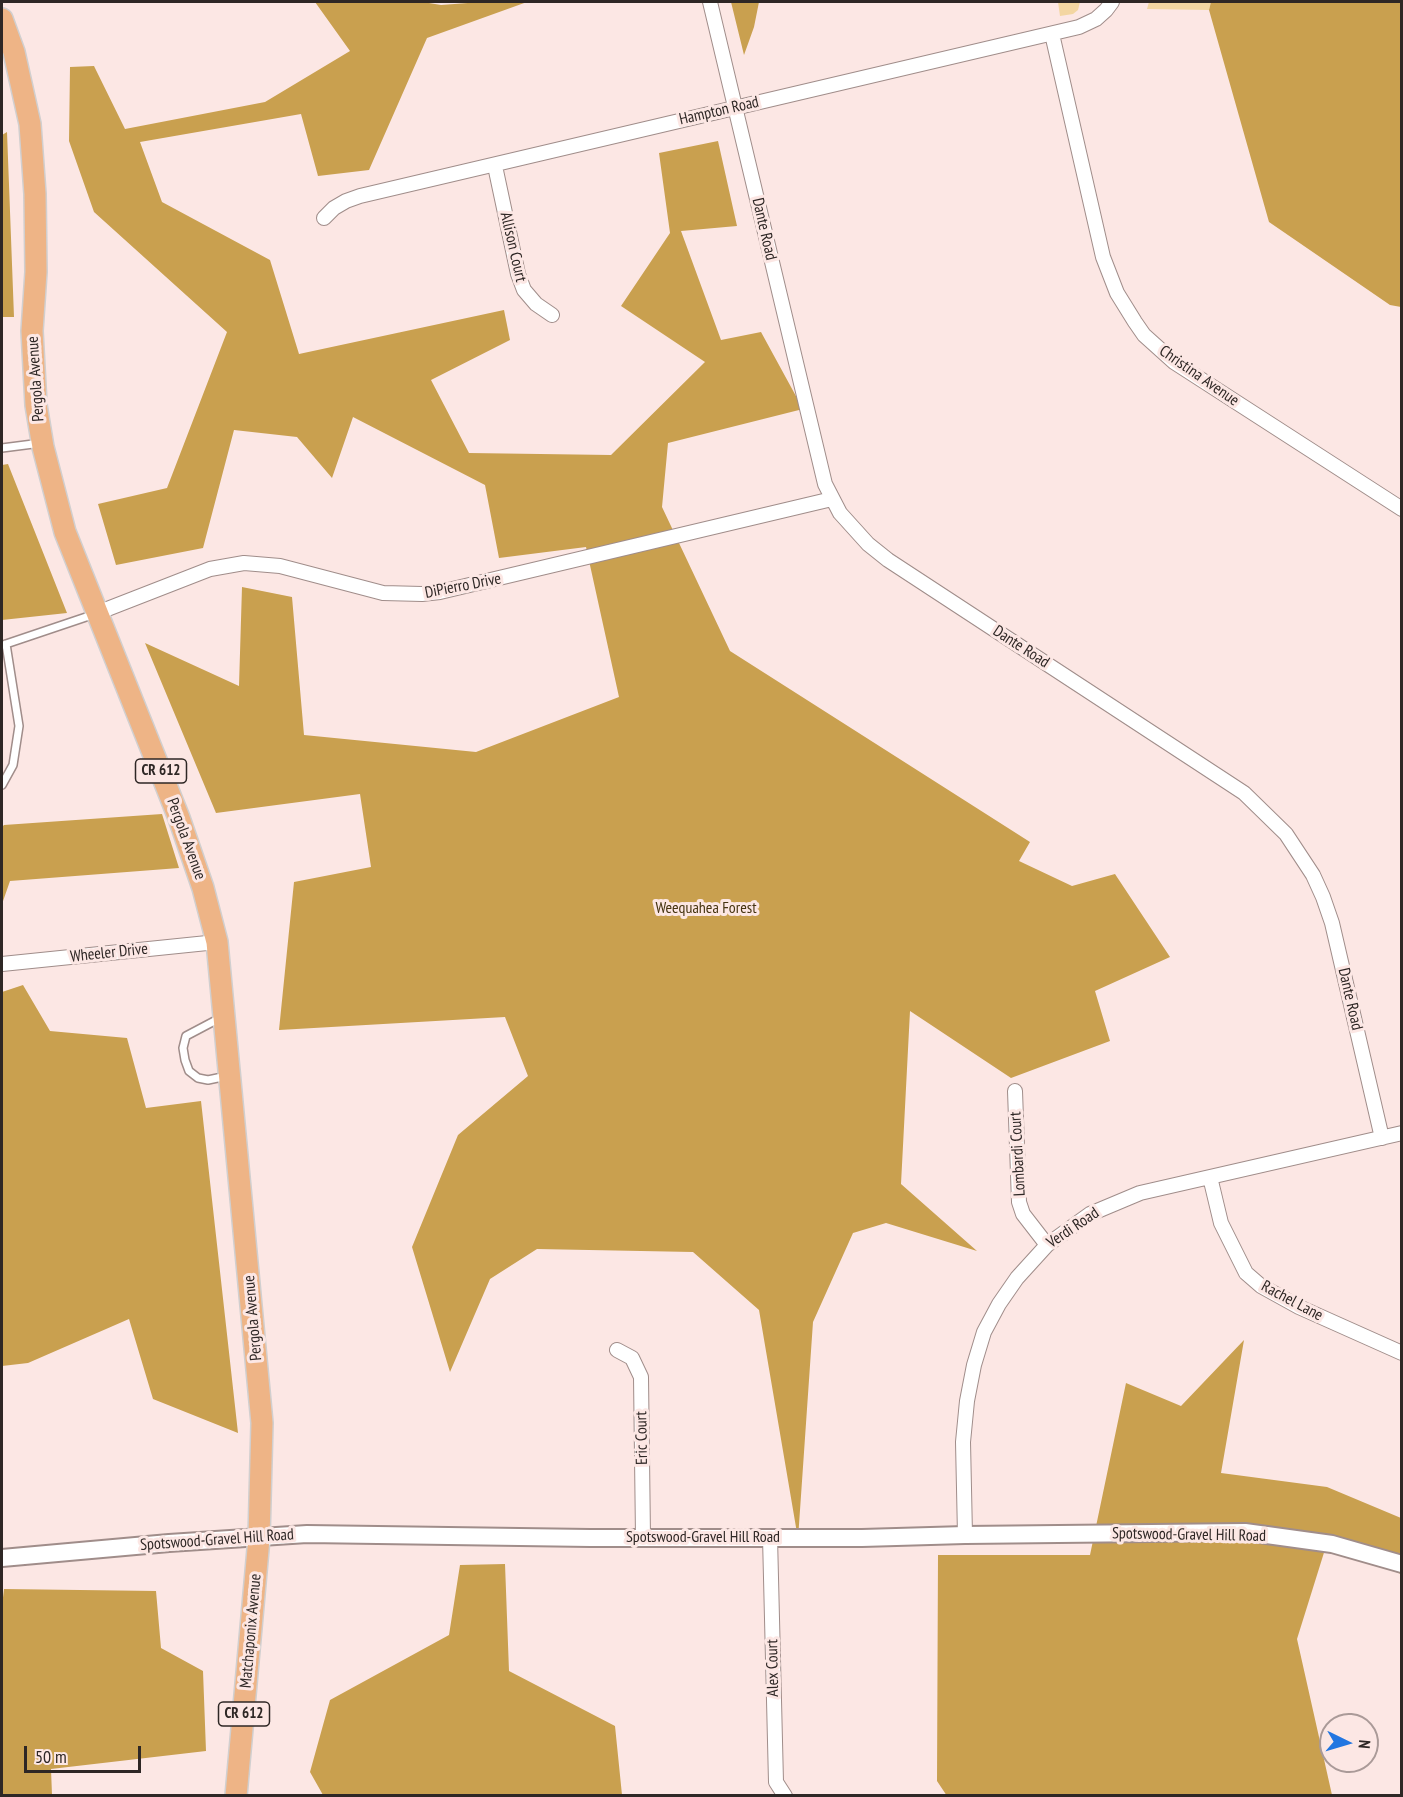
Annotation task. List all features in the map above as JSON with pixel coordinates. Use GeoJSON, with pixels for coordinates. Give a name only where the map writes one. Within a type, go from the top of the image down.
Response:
{"type":"FeatureCollection","features":[{"type":"Feature","properties":{"kind":"main road","name":"Pergola Avenue"},"geometry":{"type":"LineString","coordinates":[[2,19],[14,52],[30,124],[36,272],[32,331],[36,405],[42,442],[65,532],[179,818],[203,888],[217,942],[262,1423],[259,1538]]}},
{"type":"Feature","properties":{"kind":"main road","name":"Matchaponix Avenue"},"geometry":{"type":"LineString","coordinates":[[236,1796],[259,1538]]}},
{"type":"Feature","properties":{"kind":"street","name":"Dante Road"},"geometry":{"type":"LineString","coordinates":[[710,2],[825,484],[831,499],[852,527],[888,560],[1244,793],[1274,820],[1313,875],[1332,923],[1382,1138]]}},
{"type":"Feature","properties":{"kind":"street","name":"Hampton Road"},"geometry":{"type":"LineString","coordinates":[[324,218],[334,208],[353,198],[1079,27],[1096,19],[1112,2]]}},
{"type":"Feature","properties":{"kind":"street","name":"Christina Avenue"},"geometry":{"type":"LineString","coordinates":[[1052,34],[1103,257],[1117,293],[1139,328],[1174,362],[1401,509]]}},
{"type":"Feature","properties":{"kind":"street","name":"Allison Court"},"geometry":{"type":"LineString","coordinates":[[495,166],[518,274],[524,290],[536,304],[552,315]]}},
{"type":"Feature","properties":{"kind":"street","name":"DiPierro Drive"},"geometry":{"type":"LineString","coordinates":[[97,613],[210,569],[244,562],[280,566],[383,592],[423,594],[440,592],[831,499]]}},
{"type":"Feature","properties":{"kind":"street","name":"Wheeler Drive"},"geometry":{"type":"LineString","coordinates":[[2,964],[217,942]]}},
{"type":"Feature","properties":{"kind":"street","name":"Lombardi Court"},"geometry":{"type":"LineString","coordinates":[[1015,1091],[1019,1202],[1023,1214],[1047,1245]]}},
{"type":"Feature","properties":{"kind":"street","name":"Verdi Road"},"geometry":{"type":"LineString","coordinates":[[965,1535],[963,1442],[967,1401],[974,1365],[984,1332],[999,1304],[1017,1278],[1047,1245],[1083,1218],[1124,1199],[1156,1188],[1401,1134]]}},
{"type":"Feature","properties":{"kind":"street","name":"Rachel Lane"},"geometry":{"type":"LineString","coordinates":[[1210,1177],[1221,1223],[1246,1272],[1261,1286],[1299,1308],[1401,1353]]}},
{"type":"Feature","properties":{"kind":"street","name":"Eric Court"},"geometry":{"type":"LineString","coordinates":[[617,1350],[632,1358],[641,1377],[643,1537]]}},
{"type":"Feature","properties":{"kind":"street","name":"Spotswood-Gravel Hill Road"},"geometry":{"type":"LineString","coordinates":[[2,1558],[169,1543],[307,1534],[862,1538],[1245,1532],[1332,1544],[1401,1564]]}},
{"type":"Feature","properties":{"kind":"street","name":"Alex Court"},"geometry":{"type":"LineString","coordinates":[[770,1537],[776,1782],[785,1796]]}},
{"type":"Feature","properties":{"kind":"lane"},"geometry":{"type":"LineString","coordinates":[[2,448],[42,442]]}},
{"type":"Feature","properties":{"kind":"lane"},"geometry":{"type":"LineString","coordinates":[[2,785],[13,765],[19,726],[4,645],[97,613]]}},
{"type":"Feature","properties":{"kind":"lane"},"geometry":{"type":"LineString","coordinates":[[224,1016],[186,1036],[183,1048],[189,1071],[198,1078],[208,1080],[230,1075]]}},
{"type":"Feature","properties":{"kind":"shaded area"},"geometry":{"type":"Polygon","coordinates":[[[1058,2],[1080,2],[1078,10],[1073,14],[1060,16],[1058,2]]]}},
{"type":"Feature","properties":{"kind":"shaded area"},"geometry":{"type":"Polygon","coordinates":[[[1149,2],[1211,2],[1209,10],[1147,9],[1149,2]]]}},
{"type":"Feature","properties":{"kind":"green space","name":"Weequahea Forest"},"geometry":{"type":"Polygon","coordinates":[[[315,2],[423,2],[441,5],[527,2],[427,38],[369,170],[318,176],[301,114],[140,142],[162,202],[270,260],[299,354],[504,310],[510,340],[431,380],[469,453],[611,455],[705,362],[621,306],[670,233],[659,153],[718,141],[737,226],[681,231],[721,340],[761,332],[803,409],[668,443],[662,507],[730,651],[1030,842],[1019,861],[1072,886],[1115,874],[1170,957],[1095,991],[1110,1041],[1011,1078],[910,1011],[901,1184],[977,1251],[886,1223],[853,1233],[813,1322],[798,1539],[759,1310],[693,1252],[537,1249],[490,1279],[450,1372],[412,1247],[458,1135],[528,1076],[505,1017],[279,1030],[294,882],[371,867],[360,794],[216,813],[145,643],[239,686],[242,587],[292,597],[304,735],[476,752],[619,697],[586,547],[499,558],[485,485],[353,417],[332,478],[297,437],[234,430],[203,548],[116,565],[98,504],[167,488],[227,332],[94,212],[69,141],[70,67],[94,66],[125,129],[265,102],[350,51],[315,2]]]}},
{"type":"Feature","properties":{"kind":"green space"},"geometry":{"type":"Polygon","coordinates":[[[731,2],[759,2],[754,27],[744,55],[731,2]]]}},
{"type":"Feature","properties":{"kind":"green space"},"geometry":{"type":"Polygon","coordinates":[[[1211,2],[1401,2],[1401,307],[1390,305],[1269,222],[1209,10],[1211,2]]]}},
{"type":"Feature","properties":{"kind":"green space"},"geometry":{"type":"Polygon","coordinates":[[[7,132],[14,317],[2,317],[2,135],[7,132]]]}},
{"type":"Feature","properties":{"kind":"green space"},"geometry":{"type":"Polygon","coordinates":[[[8,464],[67,613],[2,620],[2,465],[8,464]]]}},
{"type":"Feature","properties":{"kind":"green space"},"geometry":{"type":"Polygon","coordinates":[[[162,814],[179,868],[10,881],[2,904],[2,827],[4,825],[162,814]]]}},
{"type":"Feature","properties":{"kind":"green space"},"geometry":{"type":"Polygon","coordinates":[[[23,985],[50,1031],[127,1038],[146,1108],[201,1101],[238,1433],[153,1399],[129,1319],[28,1363],[2,1366],[2,992],[23,985]]]}},
{"type":"Feature","properties":{"kind":"green space"},"geometry":{"type":"Polygon","coordinates":[[[1244,1340],[1221,1473],[1327,1487],[1401,1518],[1401,1574],[1327,1543],[1297,1639],[1319,1737],[1319,1773],[1327,1773],[1332,1795],[947,1796],[937,1781],[938,1555],[1090,1555],[1126,1383],[1181,1406],[1244,1340]]]}},
{"type":"Feature","properties":{"kind":"green space"},"geometry":{"type":"Polygon","coordinates":[[[505,1564],[509,1671],[615,1726],[622,1795],[323,1795],[310,1772],[330,1700],[449,1635],[460,1565],[505,1564]]]}},
{"type":"Feature","properties":{"kind":"green space"},"geometry":{"type":"Polygon","coordinates":[[[4,1589],[156,1591],[161,1648],[203,1671],[206,1751],[51,1769],[52,1795],[2,1795],[2,1606],[4,1589]]]}}]}
